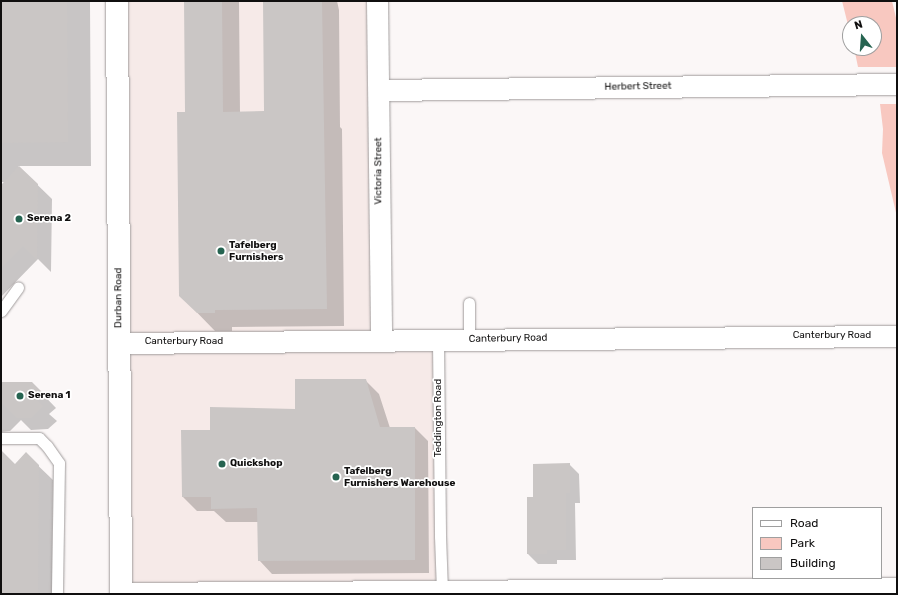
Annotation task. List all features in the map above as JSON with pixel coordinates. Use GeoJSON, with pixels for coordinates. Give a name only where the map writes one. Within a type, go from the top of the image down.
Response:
{"type":"FeatureCollection","features":[{"type":"Feature","properties":{"kind":"main road","name":"Durban Road"},"geometry":{"type":"LineString","coordinates":[[117,1],[121,593]]}},
{"type":"Feature","properties":{"kind":"street","name":"Victoria Street"},"geometry":{"type":"LineString","coordinates":[[377,1],[381,341]]}},
{"type":"Feature","properties":{"kind":"street","name":"Herbert Street"},"geometry":{"type":"LineString","coordinates":[[379,90],[897,84]]}},
{"type":"Feature","properties":{"kind":"street","name":"Canterbury Road"},"geometry":{"type":"LineString","coordinates":[[120,343],[469,340],[609,337],[897,336]]}},
{"type":"Feature","properties":{"kind":"street"},"geometry":{"type":"LineString","coordinates":[[121,593],[721,591],[897,588]]}},
{"type":"Feature","properties":{"kind":"lane"},"geometry":{"type":"LineString","coordinates":[[1,311],[18,288]]}},
{"type":"Feature","properties":{"kind":"lane"},"geometry":{"type":"LineString","coordinates":[[469,303],[469,340]]}},
{"type":"Feature","properties":{"kind":"lane","name":"Teddington Road"},"geometry":{"type":"LineString","coordinates":[[438,340],[442,591]]}},
{"type":"Feature","properties":{"kind":"lane"},"geometry":{"type":"LineString","coordinates":[[1,438],[39,438],[59,463],[57,594]]}},
{"type":"Feature","properties":{"kind":"shaded area"},"geometry":{"type":"Polygon","coordinates":[[[119,1],[376,1],[379,343],[437,342],[438,588],[124,590],[119,1]]]}},
{"type":"Feature","properties":{"kind":"green space"},"geometry":{"type":"Polygon","coordinates":[[[842,1],[892,1],[897,22],[897,67],[858,67],[856,56],[882,56],[882,16],[846,16],[842,1]]]}},
{"type":"Feature","properties":{"kind":"green space"},"geometry":{"type":"Polygon","coordinates":[[[880,104],[897,104],[897,217],[882,153],[883,129],[880,104]]]}},
{"type":"Feature","properties":{"kind":"building"},"geometry":{"type":"Polygon","coordinates":[[[1,1],[67,1],[68,142],[1,143],[1,1]]]}},
{"type":"Feature","properties":{"kind":"building"},"geometry":{"type":"Polygon","coordinates":[[[184,1],[222,1],[223,112],[264,111],[263,1],[322,1],[327,309],[215,310],[215,313],[197,313],[179,296],[177,112],[185,112],[184,1]]]}},
{"type":"Feature","properties":{"kind":"building","name":"Serena 2"},"geometry":{"type":"Polygon","coordinates":[[[19,166],[38,184],[37,260],[23,246],[1,268],[2,184],[19,166]]]}},
{"type":"Feature","properties":{"kind":"building","name":"Tafelberg Furnishers Warehouse"},"geometry":{"type":"Polygon","coordinates":[[[295,379],[366,379],[380,427],[415,427],[415,560],[258,561],[257,508],[211,509],[211,497],[182,497],[181,430],[210,430],[210,407],[295,409],[295,379]]]}},
{"type":"Feature","properties":{"kind":"building","name":"Serena 1"},"geometry":{"type":"Polygon","coordinates":[[[1,382],[32,382],[43,393],[36,399],[43,406],[31,418],[17,418],[1,402],[1,382]]]}},
{"type":"Feature","properties":{"kind":"building"},"geometry":{"type":"Polygon","coordinates":[[[1,450],[15,464],[26,452],[39,465],[38,594],[1,594],[1,450]]]}},
{"type":"Feature","properties":{"kind":"building"},"geometry":{"type":"Polygon","coordinates":[[[570,463],[570,493],[566,493],[566,550],[547,550],[547,554],[527,554],[527,497],[533,497],[533,464],[570,463]]]}},
{"type":"Feature","properties":{"kind":"place","name":"Serena 2"},"geometry":{"type":"Point","coordinates":[19,219]}},
{"type":"Feature","properties":{"kind":"place","name":"Tafelberg Furnishers"},"geometry":{"type":"Point","coordinates":[221,251]}},
{"type":"Feature","properties":{"kind":"place","name":"Serena 1"},"geometry":{"type":"Point","coordinates":[20,396]}},
{"type":"Feature","properties":{"kind":"place","name":"Quickshop"},"geometry":{"type":"Point","coordinates":[222,464]}},
{"type":"Feature","properties":{"kind":"place","name":"Tafelberg Furnishers Warehouse"},"geometry":{"type":"Point","coordinates":[336,477]}}]}
